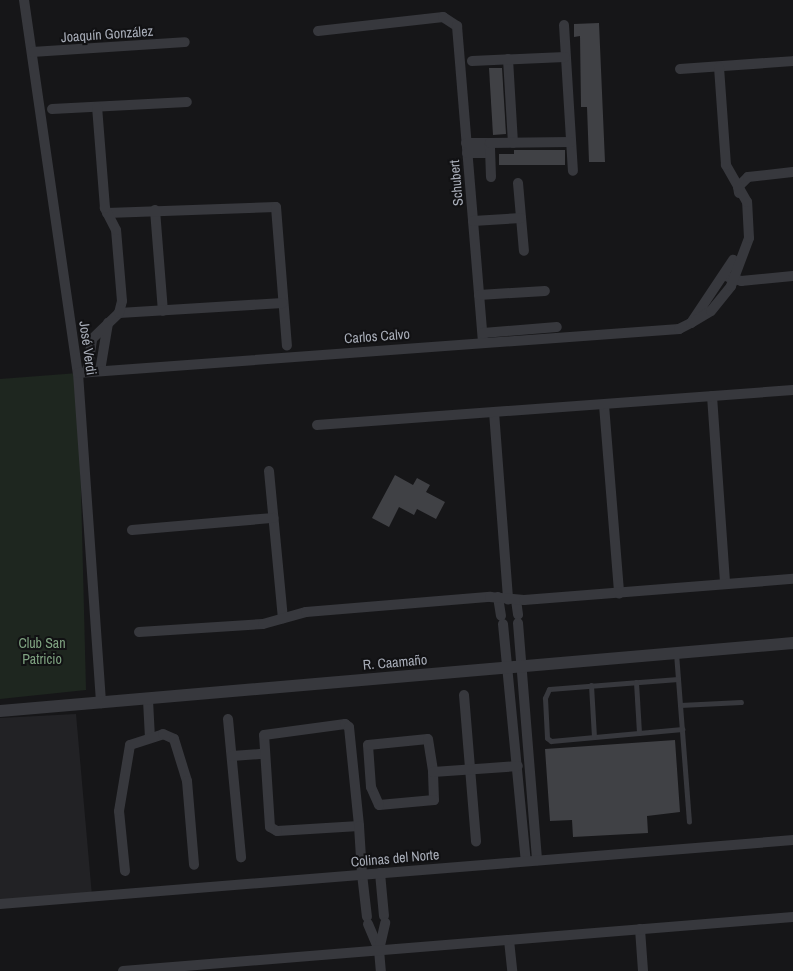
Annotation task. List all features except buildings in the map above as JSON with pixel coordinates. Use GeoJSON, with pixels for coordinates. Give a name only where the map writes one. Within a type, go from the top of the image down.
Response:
{"type":"FeatureCollection","features":[{"type":"Feature","properties":{"kind":"street","name":"José Verdi"},"geometry":{"type":"LineString","coordinates":[[24,0],[83,372],[101,703]]}},
{"type":"Feature","properties":{"kind":"street","name":"Schubert"},"geometry":{"type":"LineString","coordinates":[[318,31],[442,17],[454,22],[483,338]]}},
{"type":"Feature","properties":{"kind":"street"},"geometry":{"type":"LineString","coordinates":[[564,25],[573,171]]}},
{"type":"Feature","properties":{"kind":"street","name":"Joaquín González"},"geometry":{"type":"LineString","coordinates":[[32,52],[184,42]]}},
{"type":"Feature","properties":{"kind":"street"},"geometry":{"type":"LineString","coordinates":[[472,61],[565,56]]}},
{"type":"Feature","properties":{"kind":"street"},"geometry":{"type":"LineString","coordinates":[[508,59],[513,142]]}},
{"type":"Feature","properties":{"kind":"street"},"geometry":{"type":"LineString","coordinates":[[680,69],[793,61]]}},
{"type":"Feature","properties":{"kind":"street"},"geometry":{"type":"LineString","coordinates":[[719,67],[726,165],[747,202],[750,229],[730,278],[793,276]]}},
{"type":"Feature","properties":{"kind":"street"},"geometry":{"type":"LineString","coordinates":[[52,109],[187,102]]}},
{"type":"Feature","properties":{"kind":"street"},"geometry":{"type":"LineString","coordinates":[[97,107],[107,213],[116,230],[119,313]]}},
{"type":"Feature","properties":{"kind":"street"},"geometry":{"type":"LineString","coordinates":[[466,148],[490,148],[513,142],[571,142]]}},
{"type":"Feature","properties":{"kind":"street"},"geometry":{"type":"LineString","coordinates":[[490,148],[491,177]]}},
{"type":"Feature","properties":{"kind":"street"},"geometry":{"type":"LineString","coordinates":[[738,187],[756,175],[793,172]]}},
{"type":"Feature","properties":{"kind":"street"},"geometry":{"type":"LineString","coordinates":[[518,183],[524,251]]}},
{"type":"Feature","properties":{"kind":"street"},"geometry":{"type":"LineString","coordinates":[[107,213],[155,210],[276,208],[287,346]]}},
{"type":"Feature","properties":{"kind":"street"},"geometry":{"type":"LineString","coordinates":[[155,210],[163,311]]}},
{"type":"Feature","properties":{"kind":"street"},"geometry":{"type":"LineString","coordinates":[[473,221],[521,218]]}},
{"type":"Feature","properties":{"kind":"street","name":"Carlos Calvo"},"geometry":{"type":"LineString","coordinates":[[83,372],[483,338],[679,329],[711,311],[730,278]]}},
{"type":"Feature","properties":{"kind":"street"},"geometry":{"type":"LineString","coordinates":[[479,296],[545,291]]}},
{"type":"Feature","properties":{"kind":"street"},"geometry":{"type":"LineString","coordinates":[[83,372],[92,339],[119,313],[283,303]]}},
{"type":"Feature","properties":{"kind":"street"},"geometry":{"type":"LineString","coordinates":[[100,371],[108,323]]}},
{"type":"Feature","properties":{"kind":"street"},"geometry":{"type":"LineString","coordinates":[[483,338],[557,328]]}},
{"type":"Feature","properties":{"kind":"street"},"geometry":{"type":"LineString","coordinates":[[317,426],[793,390]]}},
{"type":"Feature","properties":{"kind":"street"},"geometry":{"type":"LineString","coordinates":[[712,396],[725,584]]}},
{"type":"Feature","properties":{"kind":"street"},"geometry":{"type":"LineString","coordinates":[[604,405],[619,593]]}},
{"type":"Feature","properties":{"kind":"street"},"geometry":{"type":"LineString","coordinates":[[494,412],[507,599],[502,620],[514,666],[531,860]]}},
{"type":"Feature","properties":{"kind":"street"},"geometry":{"type":"LineString","coordinates":[[269,471],[283,618]]}},
{"type":"Feature","properties":{"kind":"street"},"geometry":{"type":"LineString","coordinates":[[132,530],[273,518]]}},
{"type":"Feature","properties":{"kind":"street"},"geometry":{"type":"LineString","coordinates":[[139,632],[263,624],[306,612],[619,593],[793,579]]}},
{"type":"Feature","properties":{"kind":"street"},"geometry":{"type":"LineString","coordinates":[[507,599],[518,619],[514,666],[518,766],[531,860]]}},
{"type":"Feature","properties":{"kind":"street","name":"R. Caamaño"},"geometry":{"type":"LineString","coordinates":[[0,711],[148,700],[514,666],[793,643]]}},
{"type":"Feature","properties":{"kind":"street"},"geometry":{"type":"LineString","coordinates":[[464,695],[476,842]]}},
{"type":"Feature","properties":{"kind":"street"},"geometry":{"type":"LineString","coordinates":[[148,700],[150,736]]}},
{"type":"Feature","properties":{"kind":"street"},"geometry":{"type":"LineString","coordinates":[[228,719],[240,857]]}},
{"type":"Feature","properties":{"kind":"street"},"geometry":{"type":"LineString","coordinates":[[359,826],[273,830],[268,818],[262,739],[268,733],[345,724],[349,727],[359,826],[362,874],[368,921],[379,950]]}},
{"type":"Feature","properties":{"kind":"street"},"geometry":{"type":"LineString","coordinates":[[125,871],[119,811],[127,757],[135,740],[150,736],[170,735],[174,739],[190,794],[194,865]]}},
{"type":"Feature","properties":{"kind":"street"},"geometry":{"type":"LineString","coordinates":[[428,739],[433,772],[432,801],[378,806],[371,787],[368,745],[428,739]]}},
{"type":"Feature","properties":{"kind":"street"},"geometry":{"type":"LineString","coordinates":[[232,756],[263,754]]}},
{"type":"Feature","properties":{"kind":"street"},"geometry":{"type":"LineString","coordinates":[[433,772],[518,766]]}},
{"type":"Feature","properties":{"kind":"street","name":"Colinas del Norte"},"geometry":{"type":"LineString","coordinates":[[0,904],[793,840]]}},
{"type":"Feature","properties":{"kind":"street"},"geometry":{"type":"LineString","coordinates":[[380,873],[384,919],[379,950],[381,971]]}},
{"type":"Feature","properties":{"kind":"street"},"geometry":{"type":"LineString","coordinates":[[123,971],[248,966],[379,950],[793,917]]}},
{"type":"Feature","properties":{"kind":"street"},"geometry":{"type":"LineString","coordinates":[[640,929],[643,971]]}},
{"type":"Feature","properties":{"kind":"street"},"geometry":{"type":"LineString","coordinates":[[509,940],[512,971]]}},
{"type":"Feature","properties":{"kind":"lane"},"geometry":{"type":"LineString","coordinates":[[676,653],[689,820]]}},
{"type":"Feature","properties":{"kind":"lane"},"geometry":{"type":"LineString","coordinates":[[678,679],[554,687],[545,698],[548,740],[682,729]]}},
{"type":"Feature","properties":{"kind":"lane"},"geometry":{"type":"LineString","coordinates":[[636,682],[639,733]]}},
{"type":"Feature","properties":{"kind":"lane"},"geometry":{"type":"LineString","coordinates":[[591,685],[594,737]]}},
{"type":"Feature","properties":{"kind":"lane"},"geometry":{"type":"LineString","coordinates":[[680,705],[741,702]]}},
{"type":"Feature","properties":{"kind":"shaded area"},"geometry":{"type":"Polygon","coordinates":[[[76,714],[92,896],[0,904],[0,718],[76,714]]]}},
{"type":"Feature","properties":{"kind":"green space","name":"Club San Patricio"},"geometry":{"type":"Polygon","coordinates":[[[78,373],[86,690],[0,699],[0,379],[78,373]]]}}]}
